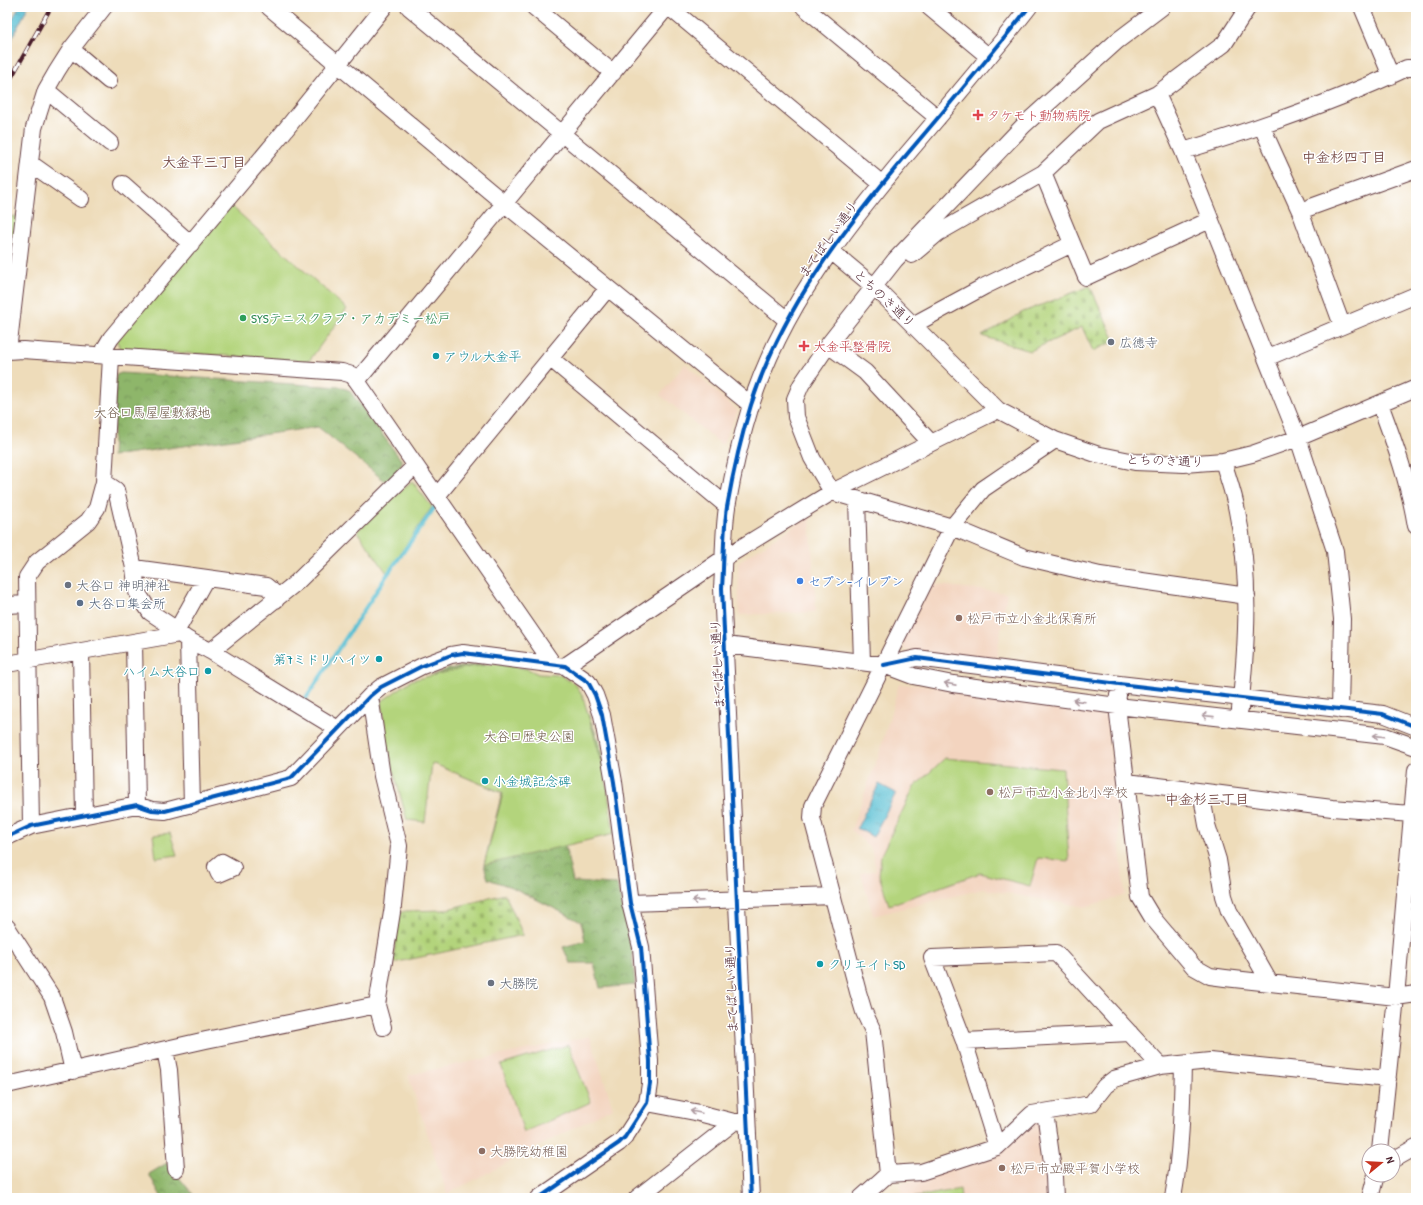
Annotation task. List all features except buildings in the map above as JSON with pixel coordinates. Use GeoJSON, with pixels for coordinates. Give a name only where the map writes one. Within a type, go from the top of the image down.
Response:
{"type":"FeatureCollection","features":[{"type":"Feature","properties":{"kind":"street"},"geometry":{"type":"LineString","coordinates":[[104,7],[71,49],[46,90],[34,128],[8,351],[24,350],[342,372],[352,375],[414,466],[559,665]]}},
{"type":"Feature","properties":{"kind":"street"},"geometry":{"type":"LineString","coordinates":[[269,7],[505,204],[751,405]]}},
{"type":"Feature","properties":{"kind":"street"},"geometry":{"type":"LineString","coordinates":[[31,826],[27,577],[37,562],[88,521],[97,508],[104,482],[107,356],[105,348],[111,338],[191,244],[384,7]]}},
{"type":"Feature","properties":{"kind":"street"},"geometry":{"type":"LineString","coordinates":[[409,7],[787,320]]}},
{"type":"Feature","properties":{"kind":"street"},"geometry":{"type":"LineString","coordinates":[[534,7],[613,73]]}},
{"type":"Feature","properties":{"kind":"street"},"geometry":{"type":"LineString","coordinates":[[357,381],[668,7],[882,184]]}},
{"type":"Feature","properties":{"kind":"street"},"geometry":{"type":"LineString","coordinates":[[804,7],[938,118]]}},
{"type":"Feature","properties":{"kind":"street"},"geometry":{"type":"LineString","coordinates":[[929,7],[990,57]]}},
{"type":"Feature","properties":{"kind":"street","name":"まてばしい通り"},"geometry":{"type":"LineString","coordinates":[[751,1198],[740,1122],[736,899],[726,645],[722,588],[728,506],[751,405],[767,362],[787,320],[807,285],[830,250],[882,184],[990,57],[1029,7]]}},
{"type":"Feature","properties":{"kind":"street"},"geometry":{"type":"LineString","coordinates":[[1162,7],[1117,40],[1024,125],[877,281],[828,345],[801,385],[795,399],[796,417],[809,451],[832,492],[952,527],[1024,556],[1100,575],[1247,596]]}},
{"type":"Feature","properties":{"kind":"street"},"geometry":{"type":"LineString","coordinates":[[877,281],[938,233],[1043,173],[1098,121],[1157,94],[1224,44],[1248,7]]}},
{"type":"Feature","properties":{"kind":"street"},"geometry":{"type":"LineString","coordinates":[[1362,7],[1391,76]]}},
{"type":"Feature","properties":{"kind":"street"},"geometry":{"type":"LineString","coordinates":[[71,49],[109,81]]}},
{"type":"Feature","properties":{"kind":"street"},"geometry":{"type":"LineString","coordinates":[[1183,151],[1262,127],[1391,76],[1407,68],[1416,68]]}},
{"type":"Feature","properties":{"kind":"street"},"geometry":{"type":"LineString","coordinates":[[46,90],[110,143]]}},
{"type":"Feature","properties":{"kind":"street"},"geometry":{"type":"LineString","coordinates":[[1157,94],[1183,151],[1298,438],[1335,551],[1342,619],[1340,710]]}},
{"type":"Feature","properties":{"kind":"street"},"geometry":{"type":"LineString","coordinates":[[1262,127],[1300,211],[1342,325]]}},
{"type":"Feature","properties":{"kind":"street"},"geometry":{"type":"LineString","coordinates":[[30,162],[81,198]]}},
{"type":"Feature","properties":{"kind":"street"},"geometry":{"type":"LineString","coordinates":[[1300,211],[1416,169]]}},
{"type":"Feature","properties":{"kind":"street"},"geometry":{"type":"LineString","coordinates":[[1043,173],[1086,277],[1210,220]]}},
{"type":"Feature","properties":{"kind":"street"},"geometry":{"type":"LineString","coordinates":[[123,184],[191,244]]}},
{"type":"Feature","properties":{"kind":"street"},"geometry":{"type":"LineString","coordinates":[[913,325],[985,286],[1072,244]]}},
{"type":"Feature","properties":{"kind":"street","name":"とちのき通り"},"geometry":{"type":"LineString","coordinates":[[830,250],[877,281],[913,325],[998,410],[1055,440],[1096,454],[1135,462],[1184,464],[1223,461],[1252,454],[1298,438],[1416,388]]}},
{"type":"Feature","properties":{"kind":"street"},"geometry":{"type":"LineString","coordinates":[[437,496],[608,288]]}},
{"type":"Feature","properties":{"kind":"street"},"geometry":{"type":"LineString","coordinates":[[1266,358],[1416,295]]}},
{"type":"Feature","properties":{"kind":"street"},"geometry":{"type":"LineString","coordinates":[[828,345],[865,372],[931,443]]}},
{"type":"Feature","properties":{"kind":"street"},"geometry":{"type":"LineString","coordinates":[[550,358],[728,506]]}},
{"type":"Feature","properties":{"kind":"street"},"geometry":{"type":"LineString","coordinates":[[1380,404],[1401,460],[1416,526]]}},
{"type":"Feature","properties":{"kind":"street"},"geometry":{"type":"LineString","coordinates":[[559,665],[724,558],[832,492],[998,410]]}},
{"type":"Feature","properties":{"kind":"street"},"geometry":{"type":"LineString","coordinates":[[888,1174],[873,1031],[864,1012],[858,992],[812,818],[813,806],[952,527],[983,488],[1055,440]]}},
{"type":"Feature","properties":{"kind":"street"},"geometry":{"type":"LineString","coordinates":[[1223,461],[1237,511],[1243,546],[1247,596],[1247,638],[1239,720]]}},
{"type":"Feature","properties":{"kind":"street"},"geometry":{"type":"LineString","coordinates":[[211,651],[276,600],[414,466]]}},
{"type":"Feature","properties":{"kind":"street"},"geometry":{"type":"LineString","coordinates":[[104,482],[116,490],[134,568],[137,592],[144,606],[181,634],[338,729]]}},
{"type":"Feature","properties":{"kind":"street"},"geometry":{"type":"LineString","coordinates":[[857,499],[862,662]]}},
{"type":"Feature","properties":{"kind":"street"},"geometry":{"type":"LineString","coordinates":[[134,568],[266,586],[272,591],[276,600]]}},
{"type":"Feature","properties":{"kind":"street"},"geometry":{"type":"LineString","coordinates":[[192,805],[181,634],[206,578]]}},
{"type":"Feature","properties":{"kind":"street"},"geometry":{"type":"LineString","coordinates":[[7,605],[27,604]]}},
{"type":"Feature","properties":{"kind":"street"},"geometry":{"type":"LineString","coordinates":[[7,664],[181,634]]}},
{"type":"Feature","properties":{"kind":"street"},"geometry":{"type":"LineString","coordinates":[[134,642],[137,805]]}},
{"type":"Feature","properties":{"kind":"street"},"geometry":{"type":"LineString","coordinates":[[726,645],[884,665],[913,676],[953,684],[1117,706],[1385,736],[1416,747]]}},
{"type":"Feature","properties":{"kind":"street"},"geometry":{"type":"LineString","coordinates":[[81,652],[84,816]]}},
{"type":"Feature","properties":{"kind":"street"},"geometry":{"type":"LineString","coordinates":[[7,837],[31,826],[137,805],[152,810],[165,811],[291,778],[370,696],[381,687],[422,666],[451,655],[463,653],[485,655],[559,665],[588,682],[596,695],[602,715],[614,782],[630,903],[642,957],[650,1061],[647,1103],[625,1137],[619,1143],[539,1198]]}},
{"type":"Feature","properties":{"kind":"street"},"geometry":{"type":"LineString","coordinates":[[884,665],[917,658],[1119,684],[1383,714],[1416,727]]}},
{"type":"Feature","properties":{"kind":"street"},"geometry":{"type":"LineString","coordinates":[[1119,684],[1117,706],[1140,897],[1152,917],[1194,967],[1210,976],[1396,997],[1416,994]]}},
{"type":"Feature","properties":{"kind":"street"},"geometry":{"type":"LineString","coordinates":[[370,696],[382,776],[399,846],[393,906],[377,1005],[383,1027]]}},
{"type":"Feature","properties":{"kind":"street"},"geometry":{"type":"LineString","coordinates":[[1381,1143],[1396,997],[1416,770]]}},
{"type":"Feature","properties":{"kind":"street"},"geometry":{"type":"LineString","coordinates":[[1127,782],[1332,808],[1412,814]]}},
{"type":"Feature","properties":{"kind":"street"},"geometry":{"type":"LineString","coordinates":[[1201,792],[1207,825],[1218,860],[1224,896],[1229,911],[1270,983]]}},
{"type":"Feature","properties":{"kind":"street"},"geometry":{"type":"LineString","coordinates":[[630,903],[833,896]]}},
{"type":"Feature","properties":{"kind":"street"},"geometry":{"type":"LineString","coordinates":[[7,927],[12,944],[52,997],[64,1032],[73,1071]]}},
{"type":"Feature","properties":{"kind":"street"},"geometry":{"type":"LineString","coordinates":[[997,1147],[964,1041],[932,958],[1056,953],[1160,1066]]}},
{"type":"Feature","properties":{"kind":"street"},"geometry":{"type":"LineString","coordinates":[[7,1085],[377,1005]]}},
{"type":"Feature","properties":{"kind":"street"},"geometry":{"type":"LineString","coordinates":[[964,1041],[1130,1033]]}},
{"type":"Feature","properties":{"kind":"street"},"geometry":{"type":"LineString","coordinates":[[165,1050],[169,1070],[176,1169]]}},
{"type":"Feature","properties":{"kind":"street"},"geometry":{"type":"LineString","coordinates":[[861,1198],[888,1174],[921,1172],[997,1147],[1032,1114],[1091,1104],[1105,1086],[1114,1079],[1160,1066],[1210,1061],[1388,1079]]}},
{"type":"Feature","properties":{"kind":"street"},"geometry":{"type":"LineString","coordinates":[[1173,1198],[1178,1173],[1182,1112],[1183,1064]]}},
{"type":"Feature","properties":{"kind":"street"},"geometry":{"type":"LineString","coordinates":[[647,1103],[740,1122]]}},
{"type":"Feature","properties":{"kind":"street"},"geometry":{"type":"LineString","coordinates":[[1045,1112],[1054,1177],[1055,1198]]}},
{"type":"Feature","properties":{"kind":"street"},"geometry":{"type":"LineString","coordinates":[[637,1198],[740,1122]]}},
{"type":"Feature","properties":{"kind":"street"},"geometry":{"type":"LineString","coordinates":[[1401,1155],[1416,1147]]}},
{"type":"Feature","properties":{"kind":"street"},"geometry":{"type":"LineString","coordinates":[[1370,1198],[1374,1183]]}},
{"type":"Feature","properties":{"kind":"shaded area"},"geometry":{"type":"Polygon","coordinates":[[[685,364],[738,411],[722,445],[660,395],[685,364]]]}},
{"type":"Feature","properties":{"kind":"shaded area"},"geometry":{"type":"Polygon","coordinates":[[[810,516],[816,612],[739,615],[738,562],[810,516]]]}},
{"type":"Feature","properties":{"kind":"shaded area","name":"松戸市立小金北保育所"},"geometry":{"type":"Polygon","coordinates":[[[931,584],[1007,593],[996,661],[905,650],[902,643],[931,584]]]}},
{"type":"Feature","properties":{"kind":"shaded area","name":"松戸市立小金北小学校"},"geometry":{"type":"Polygon","coordinates":[[[899,684],[935,686],[1106,710],[1125,895],[1085,907],[983,889],[873,916],[861,873],[876,870],[871,848],[851,830],[879,754],[899,684]]]}},
{"type":"Feature","properties":{"kind":"shaded area","name":"大勝院幼稚園"},"geometry":{"type":"Polygon","coordinates":[[[590,1036],[613,1108],[447,1194],[408,1075],[590,1036]]]}},
{"type":"Feature","properties":{"kind":"shaded area","name":"松戸市立殿平賀小学校"},"geometry":{"type":"Polygon","coordinates":[[[1033,1118],[1041,1118],[1047,1138],[1047,1198],[905,1198],[899,1184],[925,1178],[1033,1118]]]}},
{"type":"Feature","properties":{"kind":"green space"},"geometry":{"type":"Polygon","coordinates":[[[230,205],[347,309],[309,361],[120,349],[117,341],[230,205]]]}},
{"type":"Feature","properties":{"kind":"green space"},"geometry":{"type":"Polygon","coordinates":[[[18,216],[7,288],[7,217],[18,216]]]}},
{"type":"Feature","properties":{"kind":"green space"},"geometry":{"type":"Polygon","coordinates":[[[1090,286],[1115,341],[1093,351],[1082,327],[1030,351],[982,336],[1023,312],[1090,286]]]}},
{"type":"Feature","properties":{"kind":"green space","name":"大谷口馬屋屋敷緑地"},"geometry":{"type":"Polygon","coordinates":[[[121,373],[340,387],[349,390],[402,461],[400,469],[386,482],[318,427],[112,456],[116,375],[121,373]]]}},
{"type":"Feature","properties":{"kind":"green space"},"geometry":{"type":"Polygon","coordinates":[[[412,481],[432,507],[387,573],[357,531],[412,481]]]}},
{"type":"Feature","properties":{"kind":"green space","name":"大谷口歴史公園"},"geometry":{"type":"Polygon","coordinates":[[[481,664],[508,669],[583,700],[600,745],[605,771],[565,846],[573,882],[617,884],[632,951],[635,985],[600,988],[594,963],[570,963],[563,947],[585,941],[581,922],[514,888],[488,879],[484,865],[502,793],[431,762],[413,683],[448,669],[481,664]]]}},
{"type":"Feature","properties":{"kind":"green space","name":"大谷口歴史公園"},"geometry":{"type":"Polygon","coordinates":[[[496,664],[528,669],[538,674],[560,675],[576,685],[583,697],[605,773],[614,834],[484,865],[503,793],[432,763],[425,822],[407,820],[386,743],[382,701],[412,680],[469,667],[496,664]]]}},
{"type":"Feature","properties":{"kind":"green space"},"geometry":{"type":"Polygon","coordinates":[[[945,758],[1063,769],[1069,861],[1038,858],[1030,886],[980,873],[889,905],[879,875],[881,855],[914,787],[945,758]]]}},
{"type":"Feature","properties":{"kind":"green space"},"geometry":{"type":"Polygon","coordinates":[[[170,833],[177,855],[156,858],[153,835],[170,833]]]}},
{"type":"Feature","properties":{"kind":"green space"},"geometry":{"type":"Polygon","coordinates":[[[505,894],[523,935],[393,963],[399,913],[406,911],[444,910],[505,894]]]}},
{"type":"Feature","properties":{"kind":"green space"},"geometry":{"type":"Polygon","coordinates":[[[568,1045],[591,1102],[524,1132],[501,1065],[568,1045]]]}},
{"type":"Feature","properties":{"kind":"green space"},"geometry":{"type":"Polygon","coordinates":[[[167,1163],[196,1198],[162,1198],[149,1174],[167,1163]]]}},
{"type":"Feature","properties":{"kind":"green space"},"geometry":{"type":"Polygon","coordinates":[[[960,1189],[961,1198],[911,1198],[960,1189]]]}},
{"type":"Feature","properties":{"kind":"water"},"geometry":{"type":"Polygon","coordinates":[[[19,7],[28,7],[7,48],[7,29],[19,7]]]}},
{"type":"Feature","properties":{"kind":"water"},"geometry":{"type":"Polygon","coordinates":[[[879,784],[896,793],[873,837],[857,828],[879,784]]]}},
{"type":"Feature","properties":{"kind":"waterway"},"geometry":{"type":"LineString","coordinates":[[303,703],[387,575],[437,504]]}},
{"type":"Feature","properties":{"kind":"railway"},"geometry":{"type":"LineString","coordinates":[[7,85],[51,7]]}},
{"type":"Feature","properties":{"kind":"cycle path"},"geometry":{"type":"LineString","coordinates":[[751,1198],[722,588],[727,507],[738,455],[751,405],[764,369],[797,303],[817,271],[838,241],[884,182],[1029,7]]}},
{"type":"Feature","properties":{"kind":"cycle path"},"geometry":{"type":"LineString","coordinates":[[7,837],[31,826],[137,805],[152,810],[165,811],[291,778],[370,696],[381,687],[422,666],[451,655],[463,653],[565,666],[588,682],[595,695],[602,715],[614,782],[630,903],[641,947],[650,1061],[650,1084],[647,1103],[625,1137],[619,1143],[539,1198]]}},
{"type":"Feature","properties":{"kind":"cycle path"},"geometry":{"type":"LineString","coordinates":[[884,665],[917,658],[1119,684],[1383,714],[1416,727]]}},
{"type":"Feature","properties":{"kind":"place","name":"タケモト動物病院"},"geometry":{"type":"Point","coordinates":[978,115]}},
{"type":"Feature","properties":{"kind":"place","name":"SYSテニスクラブ・アカデミー松戸"},"geometry":{"type":"Point","coordinates":[243,318]}},
{"type":"Feature","properties":{"kind":"place","name":"広徳寺"},"geometry":{"type":"Point","coordinates":[1111,342]}},
{"type":"Feature","properties":{"kind":"place","name":"大金平整骨院"},"geometry":{"type":"Point","coordinates":[804,346]}},
{"type":"Feature","properties":{"kind":"place","name":"アウル大金平"},"geometry":{"type":"Point","coordinates":[436,356]}},
{"type":"Feature","properties":{"kind":"place","name":"セブン-イレブン"},"geometry":{"type":"Point","coordinates":[800,581]}},
{"type":"Feature","properties":{"kind":"place","name":"大谷口 神明神社"},"geometry":{"type":"Point","coordinates":[68,585]}},
{"type":"Feature","properties":{"kind":"place","name":"大谷口集会所"},"geometry":{"type":"Point","coordinates":[80,603]}},
{"type":"Feature","properties":{"kind":"place","name":"松戸市立小金北保育所"},"geometry":{"type":"Point","coordinates":[959,618]}},
{"type":"Feature","properties":{"kind":"place","name":"第7ミドリハイツ"},"geometry":{"type":"Point","coordinates":[379,659]}},
{"type":"Feature","properties":{"kind":"place","name":"ハイム大谷口"},"geometry":{"type":"Point","coordinates":[208,671]}},
{"type":"Feature","properties":{"kind":"place","name":"小金城記念碑"},"geometry":{"type":"Point","coordinates":[485,781]}},
{"type":"Feature","properties":{"kind":"place","name":"松戸市立小金北小学校"},"geometry":{"type":"Point","coordinates":[990,792]}},
{"type":"Feature","properties":{"kind":"place","name":"クリエイトSD"},"geometry":{"type":"Point","coordinates":[820,964]}},
{"type":"Feature","properties":{"kind":"place","name":"大勝院"},"geometry":{"type":"Point","coordinates":[491,983]}},
{"type":"Feature","properties":{"kind":"place","name":"大勝院幼稚園"},"geometry":{"type":"Point","coordinates":[482,1151]}},
{"type":"Feature","properties":{"kind":"place","name":"松戸市立殿平賀小学校"},"geometry":{"type":"Point","coordinates":[1002,1168]}},
{"type":"Feature","properties":{"kind":"district","name":"中金杉四丁目"},"geometry":{"type":"Point","coordinates":[1344,156]}},
{"type":"Feature","properties":{"kind":"district","name":"大金平三丁目"},"geometry":{"type":"Point","coordinates":[204,161]}},
{"type":"Feature","properties":{"kind":"district","name":"中金杉三丁目"},"geometry":{"type":"Point","coordinates":[1207,798]}}]}
